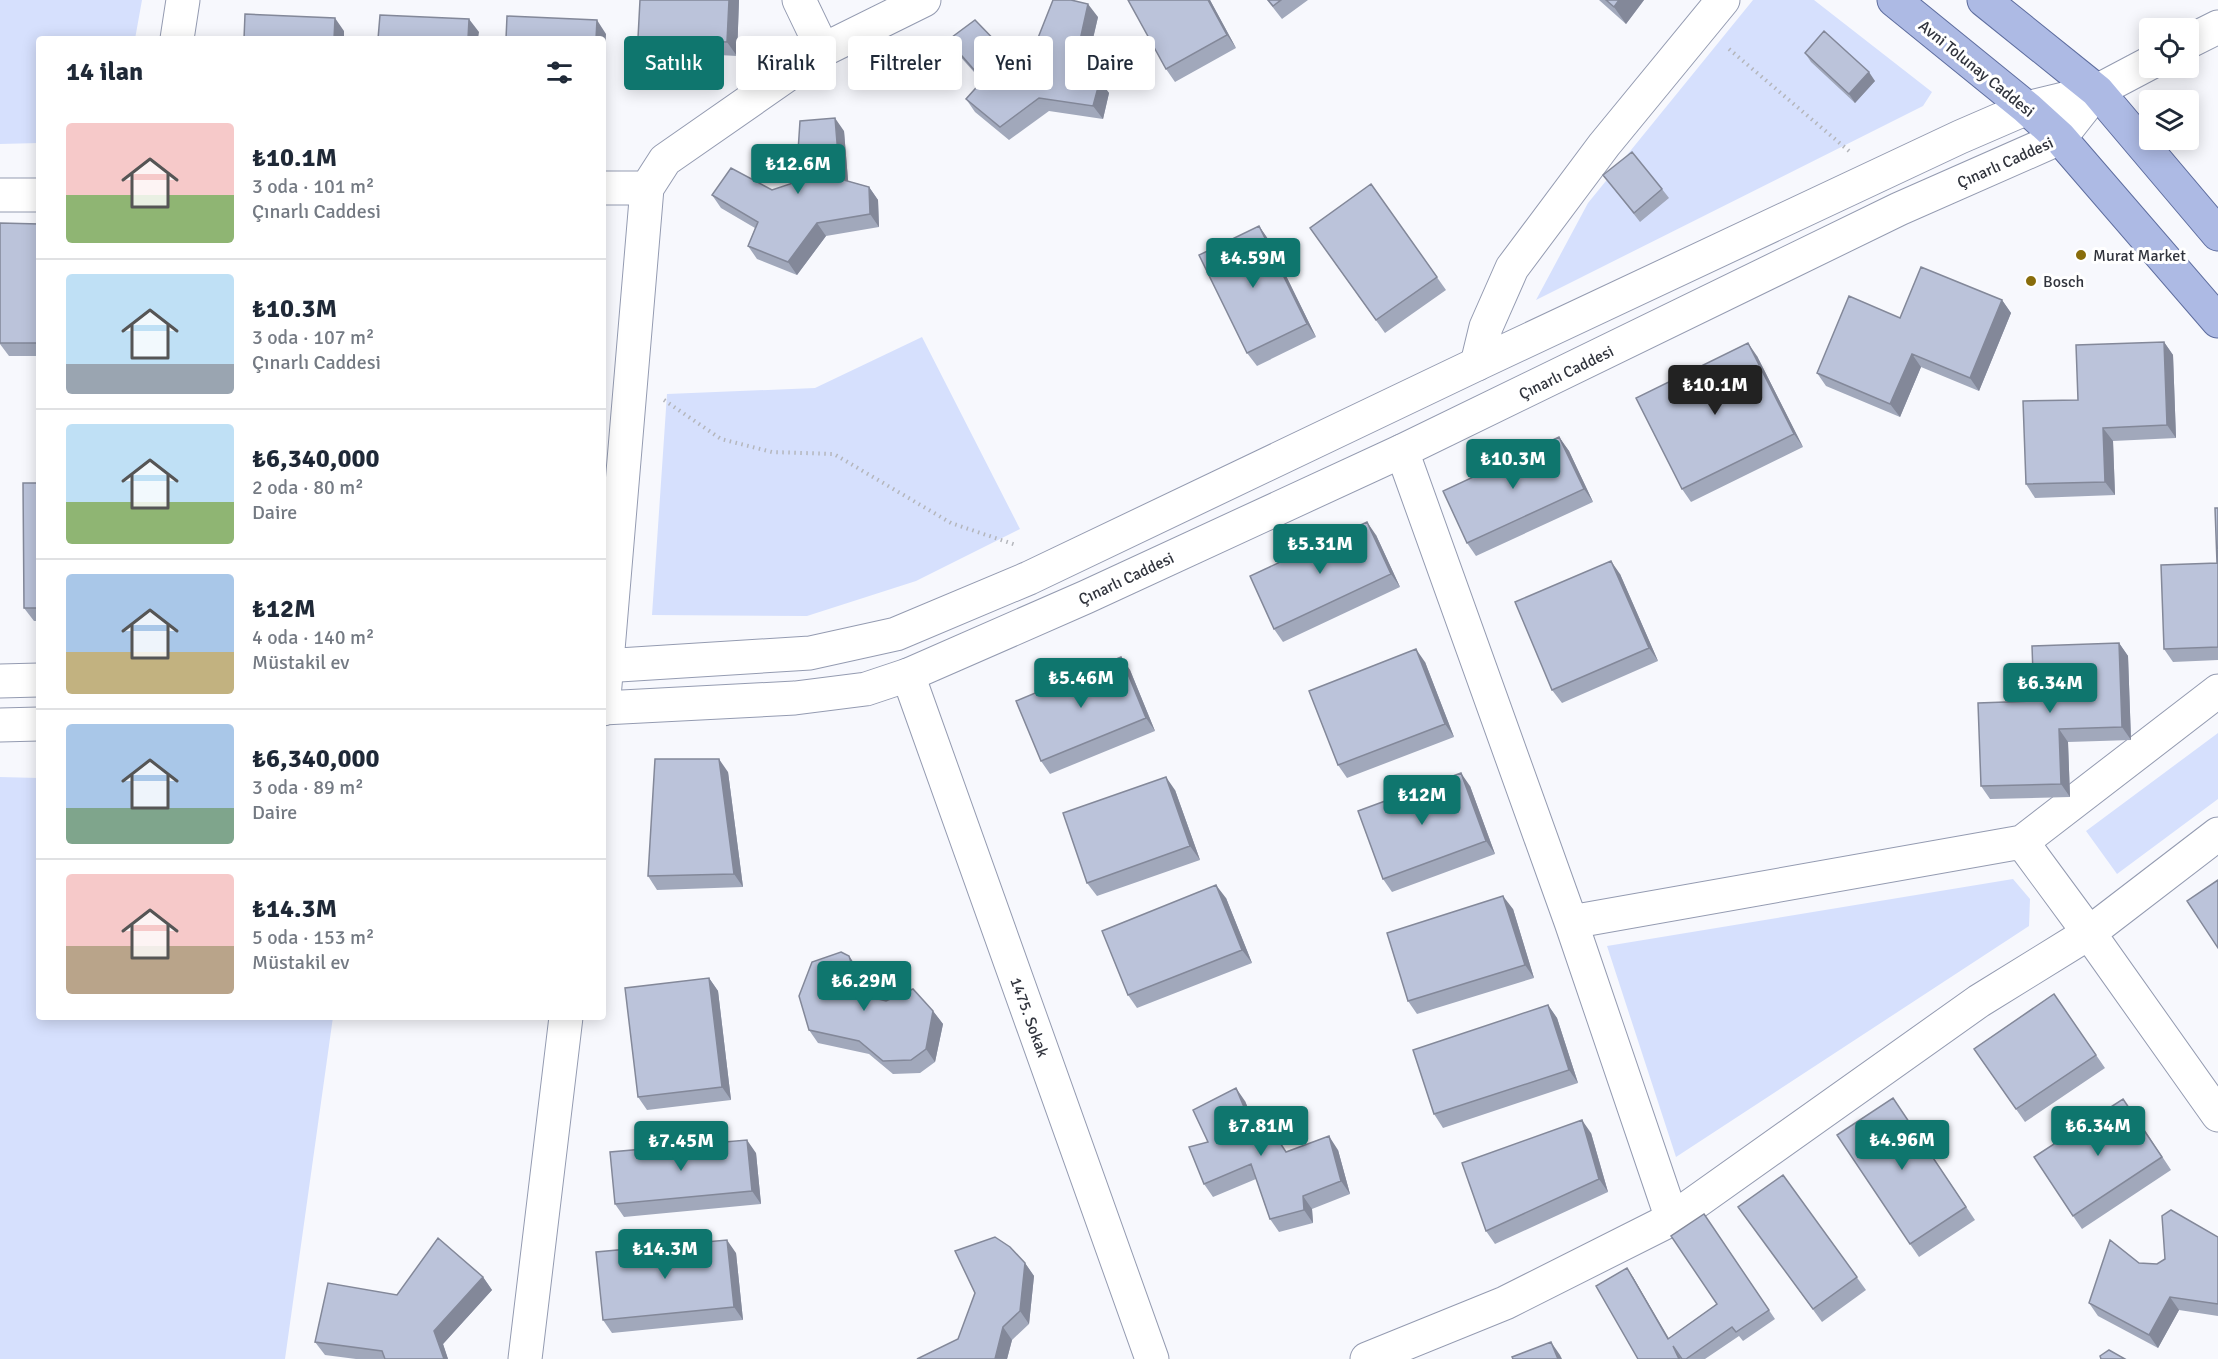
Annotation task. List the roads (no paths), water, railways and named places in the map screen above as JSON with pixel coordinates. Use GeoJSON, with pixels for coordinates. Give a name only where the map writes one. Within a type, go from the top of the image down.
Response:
{"type":"FeatureCollection","features":[{"type":"Feature","properties":{"kind":"main road","name":"Avni Tolunay Caddesi"},"geometry":{"type":"LineString","coordinates":[[1894,0],[2027,108],[2060,138],[2218,321]]}},
{"type":"Feature","properties":{"kind":"main road"},"geometry":{"type":"LineString","coordinates":[[1984,0],[2097,91],[2218,234]]}},
{"type":"Feature","properties":{"kind":"street"},"geometry":{"type":"LineString","coordinates":[[177,36],[183,0]]}},
{"type":"Feature","properties":{"kind":"street"},"geometry":{"type":"LineString","coordinates":[[799,0],[816,36]]}},
{"type":"Feature","properties":{"kind":"street"},"geometry":{"type":"LineString","coordinates":[[836,44],[924,0]]}},
{"type":"Feature","properties":{"kind":"street"},"geometry":{"type":"LineString","coordinates":[[1477,364],[1486,327],[1512,268],[1604,145],[1724,0]]}},
{"type":"Feature","properties":{"kind":"street"},"geometry":{"type":"LineString","coordinates":[[2199,36],[2218,27]]}},
{"type":"Feature","properties":{"kind":"street"},"geometry":{"type":"LineString","coordinates":[[606,665],[810,653],[897,634],[1029,578],[1477,364],[1944,145],[2027,108],[2097,91],[2139,69]]}},
{"type":"Feature","properties":{"kind":"street"},"geometry":{"type":"LineString","coordinates":[[606,643],[647,188],[665,160],[766,90]]}},
{"type":"Feature","properties":{"kind":"street","name":"Çınarlı Caddesi"},"geometry":{"type":"LineString","coordinates":[[606,708],[795,698],[866,689],[908,675],[1086,597],[1402,451],[1899,209],[2060,138],[2097,91]]}},
{"type":"Feature","properties":{"kind":"street"},"geometry":{"type":"LineString","coordinates":[[606,189],[647,188]]}},
{"type":"Feature","properties":{"kind":"street"},"geometry":{"type":"LineString","coordinates":[[0,195],[36,195]]}},
{"type":"Feature","properties":{"kind":"street"},"geometry":{"type":"LineString","coordinates":[[1402,451],[1571,922],[1672,1219]]}},
{"type":"Feature","properties":{"kind":"street","name":"1475. Sokak"},"geometry":{"type":"LineString","coordinates":[[908,675],[1152,1359]]}},
{"type":"Feature","properties":{"kind":"street"},"geometry":{"type":"LineString","coordinates":[[0,681],[36,680]]}},
{"type":"Feature","properties":{"kind":"street"},"geometry":{"type":"LineString","coordinates":[[1571,922],[2022,843],[2218,691]]}},
{"type":"Feature","properties":{"kind":"street"},"geometry":{"type":"LineString","coordinates":[[0,725],[36,724]]}},
{"type":"Feature","properties":{"kind":"street"},"geometry":{"type":"LineString","coordinates":[[1367,1359],[1505,1304],[1672,1219],[1979,1001],[2089,933],[2218,834]]}},
{"type":"Feature","properties":{"kind":"street"},"geometry":{"type":"LineString","coordinates":[[2022,843],[2218,1115]]}},
{"type":"Feature","properties":{"kind":"street"},"geometry":{"type":"LineString","coordinates":[[525,1359],[566,1020]]}},
{"type":"Feature","properties":{"kind":"place","name":"Murat Market"},"geometry":{"type":"Point","coordinates":[2081,255]}},
{"type":"Feature","properties":{"kind":"place","name":"Bosch"},"geometry":{"type":"Point","coordinates":[2031,281]}}]}
